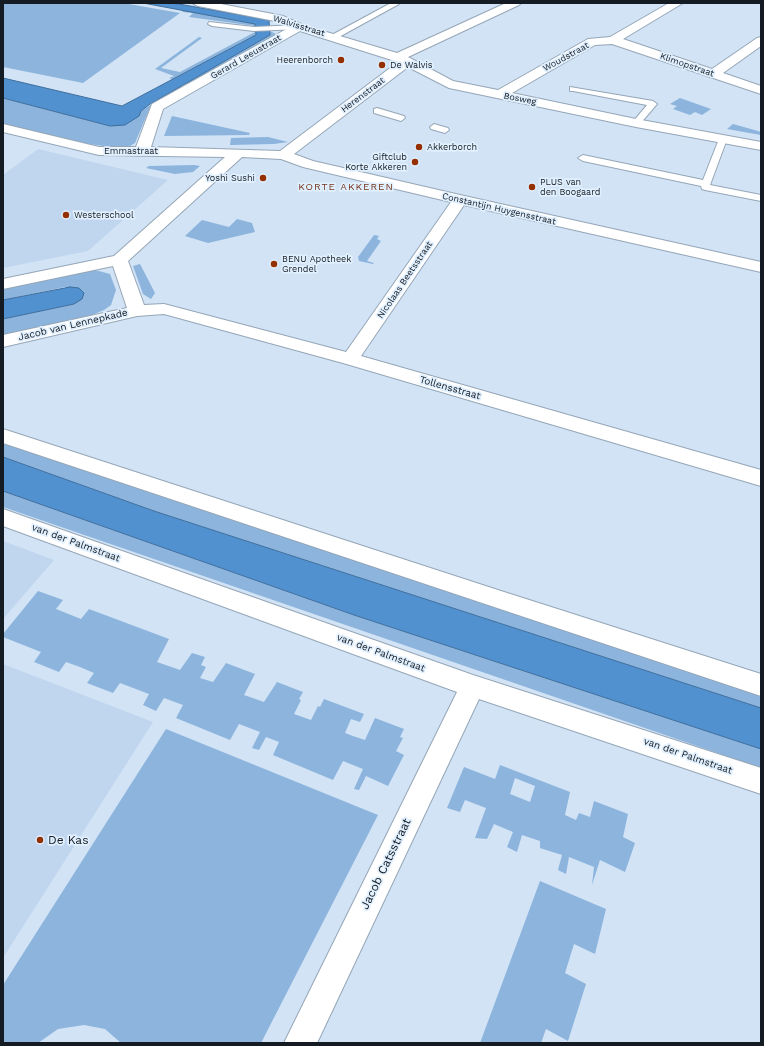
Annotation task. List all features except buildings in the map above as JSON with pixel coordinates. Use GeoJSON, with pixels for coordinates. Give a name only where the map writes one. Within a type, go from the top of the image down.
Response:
{"type":"FeatureCollection","features":[{"type":"Feature","properties":{"kind":"street","name":"Walvisstraat"},"geometry":{"type":"LineString","coordinates":[[198,3],[218,5],[283,19],[300,26],[403,59]]}},
{"type":"Feature","properties":{"kind":"street","name":"Herenstraat"},"geometry":{"type":"LineString","coordinates":[[283,155],[403,59],[515,3]]}},
{"type":"Feature","properties":{"kind":"street","name":"Woudstraat"},"geometry":{"type":"LineString","coordinates":[[499,95],[592,42],[612,40],[677,3]]}},
{"type":"Feature","properties":{"kind":"street","name":"Gerard Leeustraat"},"geometry":{"type":"LineString","coordinates":[[142,151],[157,107],[300,26]]}},
{"type":"Feature","properties":{"kind":"street","name":"Klimopstraat"},"geometry":{"type":"LineString","coordinates":[[612,40],[761,90]]}},
{"type":"Feature","properties":{"kind":"street"},"geometry":{"type":"LineString","coordinates":[[713,74],[761,41]]}},
{"type":"Feature","properties":{"kind":"street","name":"Bosweg"},"geometry":{"type":"LineString","coordinates":[[403,59],[449,84],[636,123],[761,146]]}},
{"type":"Feature","properties":{"kind":"street","name":"Emmastraat"},"geometry":{"type":"LineString","coordinates":[[3,128],[99,151],[195,151],[238,153]]}},
{"type":"Feature","properties":{"kind":"street"},"geometry":{"type":"LineString","coordinates":[[3,284],[119,260],[238,153]]}},
{"type":"Feature","properties":{"kind":"street","name":"Constantijn Huygensstraat"},"geometry":{"type":"LineString","coordinates":[[238,153],[283,155],[308,164],[460,200],[761,267]]}},
{"type":"Feature","properties":{"kind":"street","name":"Nicolaas Beetsstraat"},"geometry":{"type":"LineString","coordinates":[[350,359],[460,200]]}},
{"type":"Feature","properties":{"kind":"street","name":"Jacob van Lennepkade"},"geometry":{"type":"LineString","coordinates":[[3,341],[137,311],[119,260]]}},
{"type":"Feature","properties":{"kind":"street","name":"Tollensstraat"},"geometry":{"type":"LineString","coordinates":[[137,311],[164,309],[350,359],[761,478]]}},
{"type":"Feature","properties":{"kind":"street"},"geometry":{"type":"LineString","coordinates":[[3,436],[501,601],[761,685]]}},
{"type":"Feature","properties":{"kind":"street","name":"van der Palmstraat"},"geometry":{"type":"LineString","coordinates":[[3,517],[473,686],[761,781]]}},
{"type":"Feature","properties":{"kind":"street","name":"Jacob Catsstraat"},"geometry":{"type":"LineString","coordinates":[[300,1043],[473,686]]}},
{"type":"Feature","properties":{"kind":"lane"},"geometry":{"type":"LineString","coordinates":[[334,36],[395,4]]}},
{"type":"Feature","properties":{"kind":"lane","name":"Gerard Leeustraat"},"geometry":{"type":"LineString","coordinates":[[212,24],[254,29],[300,26]]}},
{"type":"Feature","properties":{"kind":"lane"},"geometry":{"type":"LineString","coordinates":[[572,89],[653,104],[636,123]]}},
{"type":"Feature","properties":{"kind":"lane"},"geometry":{"type":"LineString","coordinates":[[377,111],[401,118]]}},
{"type":"Feature","properties":{"kind":"lane"},"geometry":{"type":"LineString","coordinates":[[434,127],[445,130]]}},
{"type":"Feature","properties":{"kind":"lane"},"geometry":{"type":"LineString","coordinates":[[723,139],[705,187],[761,198]]}},
{"type":"Feature","properties":{"kind":"lane"},"geometry":{"type":"LineString","coordinates":[[583,158],[706,184]]}},
{"type":"Feature","properties":{"kind":"shaded area"},"geometry":{"type":"Polygon","coordinates":[[[3,3],[123,3],[180,13],[83,83],[3,67],[3,3]]]}},
{"type":"Feature","properties":{"kind":"shaded area"},"geometry":{"type":"Polygon","coordinates":[[[143,3],[173,3],[269,20],[270,35],[150,104],[141,111],[139,116],[125,125],[110,126],[3,98],[3,78],[122,106],[256,35],[255,24],[143,3]]]}},
{"type":"Feature","properties":{"kind":"shaded area"},"geometry":{"type":"Polygon","coordinates":[[[184,10],[255,24],[255,26],[189,17],[193,13],[182,12],[184,10]]]}},
{"type":"Feature","properties":{"kind":"shaded area"},"geometry":{"type":"Polygon","coordinates":[[[270,31],[276,34],[188,84],[186,83],[270,35],[270,31]]]}},
{"type":"Feature","properties":{"kind":"shaded area"},"geometry":{"type":"Polygon","coordinates":[[[255,32],[256,35],[172,79],[169,78],[174,76],[155,69],[199,37],[202,38],[161,68],[180,72],[255,32]]]}},
{"type":"Feature","properties":{"kind":"shaded area"},"geometry":{"type":"Polygon","coordinates":[[[180,86],[182,87],[151,105],[135,143],[130,146],[111,147],[89,144],[3,124],[3,98],[110,126],[141,111],[180,86]]]}},
{"type":"Feature","properties":{"kind":"shaded area"},"geometry":{"type":"Polygon","coordinates":[[[680,98],[711,109],[702,115],[695,112],[690,115],[673,109],[677,106],[670,104],[680,98]]]}},
{"type":"Feature","properties":{"kind":"shaded area"},"geometry":{"type":"Polygon","coordinates":[[[172,116],[250,133],[249,135],[164,136],[172,116]]]}},
{"type":"Feature","properties":{"kind":"shaded area"},"geometry":{"type":"Polygon","coordinates":[[[733,124],[761,132],[761,135],[727,129],[733,124]]]}},
{"type":"Feature","properties":{"kind":"shaded area"},"geometry":{"type":"Polygon","coordinates":[[[268,137],[288,142],[274,144],[230,145],[231,138],[268,137]]]}},
{"type":"Feature","properties":{"kind":"shaded area","name":"Westerschool"},"geometry":{"type":"Polygon","coordinates":[[[38,149],[168,180],[88,251],[3,268],[3,175],[38,149]]]}},
{"type":"Feature","properties":{"kind":"shaded area"},"geometry":{"type":"Polygon","coordinates":[[[149,166],[200,166],[193,172],[175,174],[146,168],[149,166]]]}},
{"type":"Feature","properties":{"kind":"shaded area"},"geometry":{"type":"Polygon","coordinates":[[[237,219],[252,223],[255,232],[208,243],[185,236],[202,220],[229,227],[237,219]]]}},
{"type":"Feature","properties":{"kind":"shaded area"},"geometry":{"type":"Polygon","coordinates":[[[374,235],[379,236],[377,239],[381,241],[367,261],[374,263],[359,261],[358,257],[374,235]]]}},
{"type":"Feature","properties":{"kind":"shaded area"},"geometry":{"type":"Polygon","coordinates":[[[140,264],[155,293],[151,299],[143,294],[133,266],[140,264]]]}},
{"type":"Feature","properties":{"kind":"shaded area"},"geometry":{"type":"Polygon","coordinates":[[[95,270],[110,274],[116,290],[111,305],[104,310],[92,315],[3,335],[3,319],[74,304],[65,287],[3,300],[3,289],[95,270]]]}},
{"type":"Feature","properties":{"kind":"shaded area"},"geometry":{"type":"Polygon","coordinates":[[[70,287],[79,288],[84,293],[82,299],[74,304],[3,319],[3,300],[70,287]]]}},
{"type":"Feature","properties":{"kind":"shaded area"},"geometry":{"type":"Polygon","coordinates":[[[3,442],[761,693],[761,708],[154,511],[3,457],[3,442]]]}},
{"type":"Feature","properties":{"kind":"shaded area"},"geometry":{"type":"Polygon","coordinates":[[[3,457],[154,511],[761,708],[761,749],[354,615],[3,491],[3,457]]]}},
{"type":"Feature","properties":{"kind":"shaded area"},"geometry":{"type":"Polygon","coordinates":[[[3,491],[354,615],[761,749],[761,768],[3,507],[3,491]]]}},
{"type":"Feature","properties":{"kind":"shaded area"},"geometry":{"type":"Polygon","coordinates":[[[3,541],[54,560],[3,619],[3,541]]]}},
{"type":"Feature","properties":{"kind":"shaded area"},"geometry":{"type":"Polygon","coordinates":[[[38,591],[63,600],[56,609],[81,619],[89,609],[169,639],[157,662],[180,670],[192,653],[205,657],[201,665],[206,667],[200,678],[213,682],[226,663],[255,674],[244,695],[264,702],[277,682],[303,692],[294,714],[311,720],[318,706],[320,707],[324,699],[364,714],[360,722],[351,719],[345,733],[353,736],[365,740],[375,718],[404,729],[400,737],[403,738],[396,751],[404,755],[388,786],[366,776],[359,790],[354,789],[363,769],[343,761],[333,780],[273,755],[279,742],[266,737],[259,750],[252,748],[260,732],[239,724],[230,740],[176,718],[183,705],[164,698],[156,711],[143,705],[149,694],[120,683],[113,693],[87,683],[94,673],[80,667],[66,662],[59,672],[34,662],[41,652],[3,637],[3,634],[38,591]]]}},
{"type":"Feature","properties":{"kind":"shaded area","name":"De Kas"},"geometry":{"type":"Polygon","coordinates":[[[3,664],[153,722],[3,958],[3,664]]]}},
{"type":"Feature","properties":{"kind":"shaded area"},"geometry":{"type":"Polygon","coordinates":[[[166,729],[378,815],[261,1043],[121,1043],[105,1029],[84,1025],[58,1029],[38,1043],[3,1043],[3,985],[166,729]]]}},
{"type":"Feature","properties":{"kind":"shaded area"},"geometry":{"type":"Polygon","coordinates":[[[500,765],[570,792],[565,815],[576,820],[579,813],[590,817],[594,801],[628,814],[623,837],[635,843],[625,872],[600,860],[592,885],[594,867],[569,857],[566,874],[558,870],[562,855],[540,848],[540,841],[522,835],[517,852],[507,847],[513,832],[494,824],[487,839],[475,838],[486,808],[465,800],[460,812],[447,808],[464,767],[495,779],[500,765]],[[515,778],[510,794],[530,802],[535,786],[515,778]]]}},
{"type":"Feature","properties":{"kind":"shaded area"},"geometry":{"type":"Polygon","coordinates":[[[540,881],[606,909],[595,954],[574,944],[565,973],[586,984],[568,1041],[546,1029],[541,1043],[480,1043],[540,881]]]}},
{"type":"Feature","properties":{"kind":"place","name":"Heerenborch"},"geometry":{"type":"Point","coordinates":[341,60]}},
{"type":"Feature","properties":{"kind":"place","name":"De Walvis"},"geometry":{"type":"Point","coordinates":[382,65]}},
{"type":"Feature","properties":{"kind":"place","name":"Akkerborch"},"geometry":{"type":"Point","coordinates":[419,147]}},
{"type":"Feature","properties":{"kind":"place","name":"Giftclub Korte Akkeren"},"geometry":{"type":"Point","coordinates":[415,162]}},
{"type":"Feature","properties":{"kind":"place","name":"Yoshi Sushi"},"geometry":{"type":"Point","coordinates":[263,178]}},
{"type":"Feature","properties":{"kind":"place","name":"PLUS van den Boogaard"},"geometry":{"type":"Point","coordinates":[532,187]}},
{"type":"Feature","properties":{"kind":"place","name":"Westerschool"},"geometry":{"type":"Point","coordinates":[66,215]}},
{"type":"Feature","properties":{"kind":"place","name":"BENU Apotheek Grendel"},"geometry":{"type":"Point","coordinates":[274,264]}},
{"type":"Feature","properties":{"kind":"place","name":"De Kas"},"geometry":{"type":"Point","coordinates":[40,840]}},
{"type":"Feature","properties":{"kind":"district","name":"KORTE AKKEREN"},"geometry":{"type":"Point","coordinates":[346,187]}}]}
